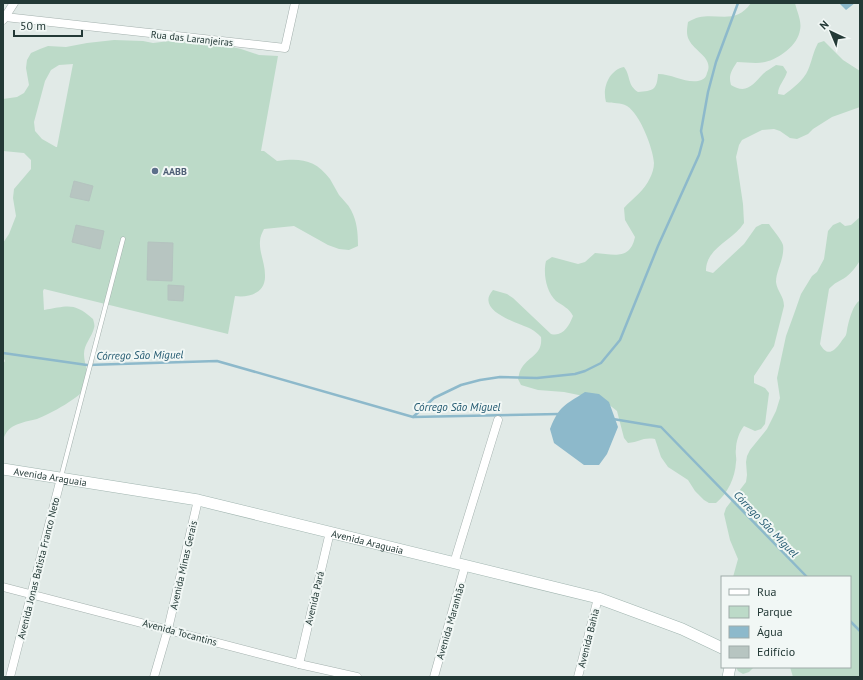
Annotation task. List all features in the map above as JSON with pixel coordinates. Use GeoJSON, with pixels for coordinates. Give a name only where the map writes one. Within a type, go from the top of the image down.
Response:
{"type":"FeatureCollection","features":[{"type":"Feature","properties":{"kind":"street"},"geometry":{"type":"LineString","coordinates":[[4,19],[14,3]]}},
{"type":"Feature","properties":{"kind":"street","name":"Rua das Laranjeiras"},"geometry":{"type":"LineString","coordinates":[[4,19],[285,48],[295,3]]}},
{"type":"Feature","properties":{"kind":"street","name":"Avenida Maranhão"},"geometry":{"type":"LineString","coordinates":[[434,677],[460,564],[498,420]]}},
{"type":"Feature","properties":{"kind":"street","name":"Avenida Araguaia"},"geometry":{"type":"LineString","coordinates":[[3,469],[198,500],[598,598],[682,629],[721,648]]}},
{"type":"Feature","properties":{"kind":"street","name":"Avenida Jonas Batista Franco Neto"},"geometry":{"type":"LineString","coordinates":[[10,677],[61,478]]}},
{"type":"Feature","properties":{"kind":"street","name":"Avenida Minas Gerais"},"geometry":{"type":"LineString","coordinates":[[154,677],[168,629],[198,500]]}},
{"type":"Feature","properties":{"kind":"street","name":"Avenida Pará"},"geometry":{"type":"LineString","coordinates":[[299,664],[330,532]]}},
{"type":"Feature","properties":{"kind":"street","name":"Avenida Tocantins"},"geometry":{"type":"LineString","coordinates":[[3,587],[299,664],[357,677]]}},
{"type":"Feature","properties":{"kind":"street","name":"Avenida Bahia"},"geometry":{"type":"LineString","coordinates":[[578,677],[598,598]]}},
{"type":"Feature","properties":{"kind":"lane","name":"Avenida Jonas Batista Franco Neto"},"geometry":{"type":"LineString","coordinates":[[61,478],[123,239]]}},
{"type":"Feature","properties":{"kind":"green space"},"geometry":{"type":"Polygon","coordinates":[[[751,3],[795,3],[800,20],[800,30],[796,41],[782,55],[762,63],[737,62],[730,75],[731,85],[737,88],[746,89],[753,85],[776,65],[783,66],[787,72],[779,88],[778,94],[784,95],[804,77],[818,43],[824,41],[843,60],[860,71],[860,107],[832,117],[808,134],[797,139],[790,138],[774,129],[762,130],[742,140],[739,145],[736,157],[743,204],[744,223],[710,256],[706,271],[713,273],[744,244],[756,227],[762,224],[769,224],[783,245],[783,255],[777,273],[776,282],[783,299],[784,306],[774,346],[754,376],[754,383],[765,388],[769,393],[765,424],[761,429],[755,431],[744,426],[742,428],[737,443],[735,468],[730,485],[724,495],[716,503],[709,503],[695,491],[688,480],[668,467],[661,457],[655,439],[628,443],[624,438],[617,411],[603,400],[564,392],[538,390],[521,385],[518,379],[520,370],[540,348],[541,337],[532,330],[500,315],[489,304],[489,297],[493,290],[507,294],[551,334],[559,334],[565,330],[573,316],[568,309],[556,301],[550,293],[545,277],[546,261],[552,257],[578,264],[585,262],[595,253],[614,255],[625,253],[629,250],[633,245],[635,237],[625,220],[624,208],[648,182],[654,167],[648,140],[637,116],[627,106],[606,102],[605,91],[608,80],[614,72],[624,67],[632,86],[638,92],[653,89],[657,83],[658,74],[668,75],[688,81],[698,81],[703,79],[707,75],[708,63],[703,55],[689,40],[687,34],[688,22],[705,16],[737,15],[744,11],[751,3]]]}},
{"type":"Feature","properties":{"kind":"green space","name":"AABB"},"geometry":{"type":"Polygon","coordinates":[[[199,39],[259,55],[278,56],[261,151],[264,151],[277,161],[300,160],[319,167],[330,179],[355,218],[358,246],[349,250],[339,249],[328,245],[294,226],[264,229],[260,238],[260,245],[265,271],[265,281],[260,290],[256,293],[246,296],[235,296],[228,334],[44,289],[44,310],[59,307],[70,307],[81,310],[93,319],[94,327],[92,334],[84,350],[88,377],[87,385],[73,400],[49,414],[15,425],[4,436],[3,447],[3,364],[5,361],[3,356],[3,243],[9,234],[16,216],[13,198],[14,189],[31,169],[31,160],[24,153],[3,151],[3,99],[17,97],[24,93],[29,85],[26,68],[27,60],[31,53],[48,46],[66,47],[114,40],[143,41],[153,43],[199,39]],[[73,64],[59,65],[51,70],[45,81],[34,122],[35,131],[42,139],[57,147],[73,64]]]}},
{"type":"Feature","properties":{"kind":"green space"},"geometry":{"type":"Polygon","coordinates":[[[860,217],[859,262],[846,277],[829,289],[820,344],[825,351],[828,352],[833,350],[838,345],[846,335],[852,311],[860,300],[860,677],[793,677],[790,668],[851,668],[851,576],[733,576],[738,559],[730,540],[724,514],[726,508],[746,482],[746,462],[750,450],[767,429],[776,411],[780,398],[777,378],[786,336],[801,294],[812,276],[817,272],[824,259],[828,231],[833,225],[840,222],[845,226],[851,225],[860,217]]]}},
{"type":"Feature","properties":{"kind":"green space"},"geometry":{"type":"Polygon","coordinates":[[[736,668],[753,668],[749,672],[743,674],[736,668]]]}},
{"type":"Feature","properties":{"kind":"water"},"geometry":{"type":"Polygon","coordinates":[[[839,3],[855,3],[846,10],[839,3]]]}},
{"type":"Feature","properties":{"kind":"water"},"geometry":{"type":"Polygon","coordinates":[[[585,392],[599,394],[609,402],[618,427],[607,454],[599,465],[584,465],[554,443],[550,429],[556,415],[563,407],[585,392]]]}},
{"type":"Feature","properties":{"kind":"building"},"geometry":{"type":"Polygon","coordinates":[[[74,181],[93,186],[89,201],[70,197],[74,181]]]}},
{"type":"Feature","properties":{"kind":"building"},"geometry":{"type":"Polygon","coordinates":[[[76,225],[104,231],[100,249],[72,242],[76,225]]]}},
{"type":"Feature","properties":{"kind":"building"},"geometry":{"type":"Polygon","coordinates":[[[148,242],[173,243],[172,281],[147,280],[148,242]]]}},
{"type":"Feature","properties":{"kind":"building"},"geometry":{"type":"Polygon","coordinates":[[[168,285],[184,286],[183,301],[168,300],[168,285]]]}},
{"type":"Feature","properties":{"kind":"waterway"},"geometry":{"type":"LineString","coordinates":[[413,417],[434,398],[461,385],[500,377],[537,378],[575,374],[585,371],[601,363],[620,340],[658,246],[699,155],[703,140],[701,131],[708,92],[716,62],[738,3]]}},
{"type":"Feature","properties":{"kind":"waterway","name":"Córrego São Miguel"},"geometry":{"type":"LineString","coordinates":[[3,353],[87,365],[217,361],[413,417],[559,414]]}},
{"type":"Feature","properties":{"kind":"waterway","name":"Córrego São Miguel"},"geometry":{"type":"LineString","coordinates":[[613,419],[661,427],[806,576]]}},
{"type":"Feature","properties":{"kind":"waterway","name":"Córrego São Miguel"},"geometry":{"type":"LineString","coordinates":[[851,622],[860,631]]}},
{"type":"Feature","properties":{"kind":"place","name":"AABB"},"geometry":{"type":"Point","coordinates":[155,171]}}]}
